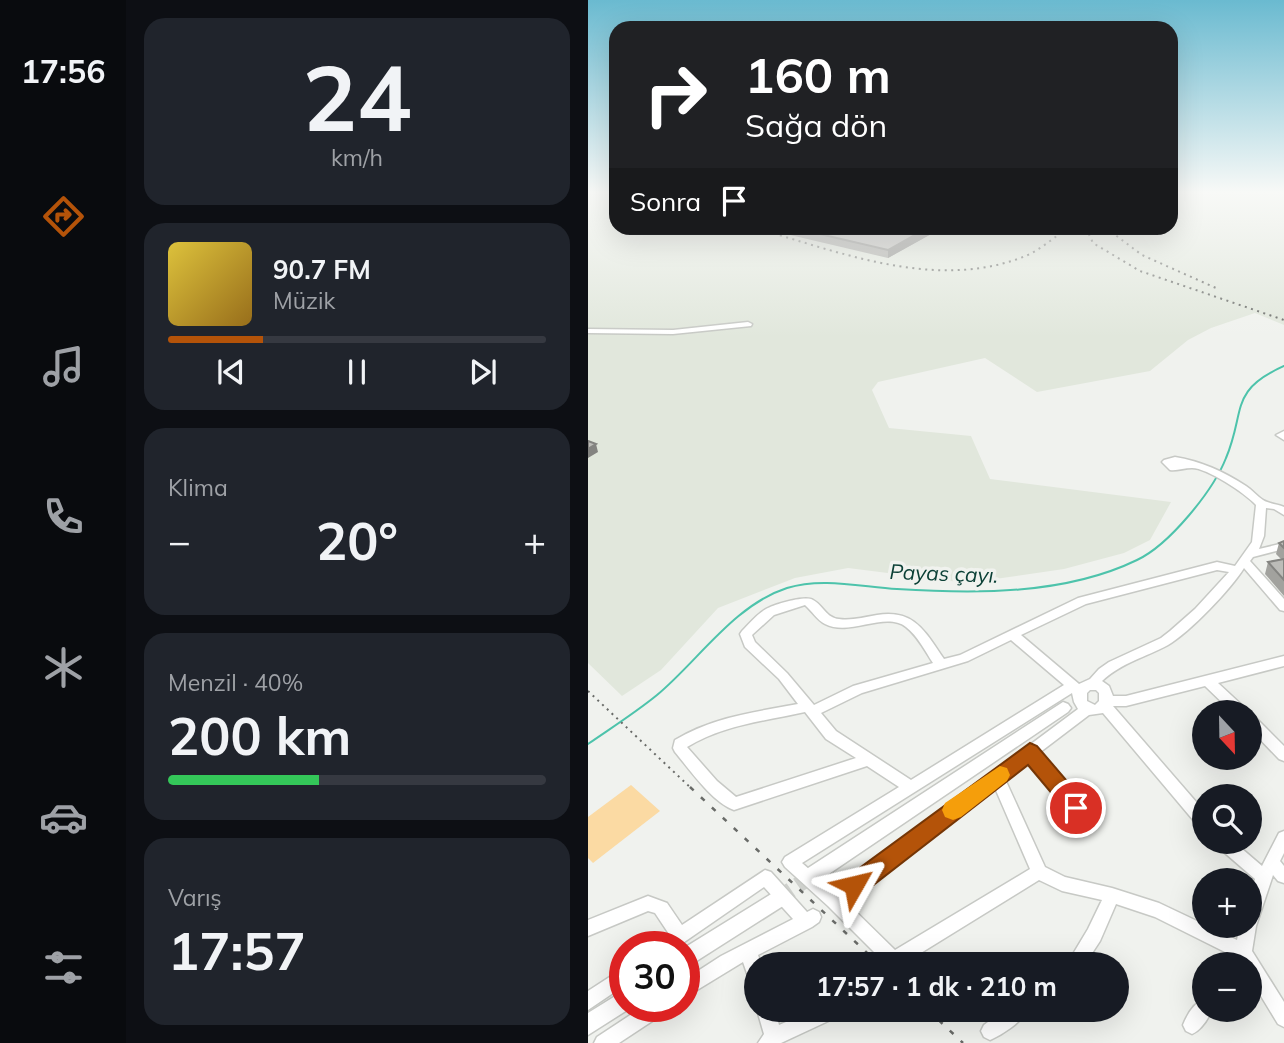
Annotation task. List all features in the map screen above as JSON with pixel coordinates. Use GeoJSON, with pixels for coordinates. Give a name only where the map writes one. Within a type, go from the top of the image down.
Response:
{"type":"FeatureCollection","features":[{"type":"Feature","properties":{"kind":"main road"},"geometry":{"type":"LineString","coordinates":[[811,876],[1063,708]]}},
{"type":"Feature","properties":{"kind":"main road"},"geometry":{"type":"LineString","coordinates":[[700,949],[776,900]]}},
{"type":"Feature","properties":{"kind":"main road"},"geometry":{"type":"LineString","coordinates":[[588,1025],[609,1011]]}},
{"type":"Feature","properties":{"kind":"street"},"geometry":{"type":"LineString","coordinates":[[588,331],[673,332],[748,324]]}},
{"type":"Feature","properties":{"kind":"street"},"geometry":{"type":"LineString","coordinates":[[1193,465],[1248,489],[1261,504],[1282,508]]}},
{"type":"Feature","properties":{"kind":"street"},"geometry":{"type":"LineString","coordinates":[[1063,708],[1093,686],[1095,678],[1106,670],[1168,640],[1243,562],[1256,544],[1261,504]]}},
{"type":"Feature","properties":{"kind":"street"},"geometry":{"type":"LineString","coordinates":[[868,760],[734,804],[712,785],[680,748],[680,744],[692,736],[717,728],[808,709],[858,689],[979,652],[1082,601],[1217,566],[1243,562],[1284,546]]}},
{"type":"Feature","properties":{"kind":"street"},"geometry":{"type":"LineString","coordinates":[[1243,562],[1284,607]]}},
{"type":"Feature","properties":{"kind":"street"},"geometry":{"type":"LineString","coordinates":[[911,787],[831,735],[783,676],[749,644],[746,634],[770,612],[795,601],[812,603],[831,621],[851,623],[886,616],[901,617],[912,624],[942,665]]}},
{"type":"Feature","properties":{"kind":"street"},"geometry":{"type":"LineString","coordinates":[[1012,634],[1080,697],[1107,703],[1126,701],[1284,661]]}},
{"type":"Feature","properties":{"kind":"street"},"geometry":{"type":"LineString","coordinates":[[1207,680],[1228,700]]}},
{"type":"Feature","properties":{"kind":"street"},"geometry":{"type":"LineString","coordinates":[[1093,686],[1105,691],[1107,703],[1192,807]]}},
{"type":"Feature","properties":{"kind":"street"},"geometry":{"type":"LineString","coordinates":[[834,901],[1030,752],[1080,697]]}},
{"type":"Feature","properties":{"kind":"street"},"geometry":{"type":"LineString","coordinates":[[1039,872],[894,960],[790,862],[911,787],[1080,697]]}},
{"type":"Feature","properties":{"kind":"street"},"geometry":{"type":"LineString","coordinates":[[1262,733],[1284,755]]}},
{"type":"Feature","properties":{"kind":"street"},"geometry":{"type":"LineString","coordinates":[[1030,752],[1076,808]]}},
{"type":"Feature","properties":{"kind":"street"},"geometry":{"type":"LineString","coordinates":[[997,777],[1039,872],[1062,884],[1112,895],[1159,912],[1229,952]]}},
{"type":"Feature","properties":{"kind":"street"},"geometry":{"type":"LineString","coordinates":[[1262,887],[1284,838]]}},
{"type":"Feature","properties":{"kind":"street"},"geometry":{"type":"LineString","coordinates":[[1242,854],[1268,870],[1284,876]]}},
{"type":"Feature","properties":{"kind":"street"},"geometry":{"type":"LineString","coordinates":[[685,931],[765,877],[809,920],[751,952]]}},
{"type":"Feature","properties":{"kind":"street"},"geometry":{"type":"LineString","coordinates":[[1083,952],[1094,935],[1112,895]]}},
{"type":"Feature","properties":{"kind":"street"},"geometry":{"type":"LineString","coordinates":[[588,928],[648,903],[661,908],[676,931]]}},
{"type":"Feature","properties":{"kind":"street"},"geometry":{"type":"LineString","coordinates":[[700,980],[727,962],[744,955]]}},
{"type":"Feature","properties":{"kind":"street"},"geometry":{"type":"LineString","coordinates":[[588,1001],[609,986]]}},
{"type":"Feature","properties":{"kind":"street"},"geometry":{"type":"LineString","coordinates":[[1262,989],[1284,1018]]}},
{"type":"Feature","properties":{"kind":"street"},"geometry":{"type":"LineString","coordinates":[[603,1043],[635,1022]]}},
{"type":"Feature","properties":{"kind":"street"},"geometry":{"type":"LineString","coordinates":[[768,1022],[771,1040],[808,1022]]}},
{"type":"Feature","properties":{"kind":"street"},"geometry":{"type":"LineString","coordinates":[[990,1031],[1002,1022]]}},
{"type":"Feature","properties":{"kind":"shaded area"},"geometry":{"type":"Polygon","coordinates":[[[588,240],[1284,240],[1284,325],[1255,313],[1211,328],[1188,340],[1150,371],[1037,392],[985,358],[878,382],[872,390],[889,428],[971,436],[990,479],[1171,502],[1150,540],[1124,553],[1064,569],[967,583],[848,568],[795,578],[718,608],[661,670],[622,696],[588,663],[588,240]]]}},
{"type":"Feature","properties":{"kind":"shaded area"},"geometry":{"type":"Polygon","coordinates":[[[631,785],[660,811],[593,863],[588,858],[588,817],[631,785]]]}},
{"type":"Feature","properties":{"kind":"building"},"geometry":{"type":"Polygon","coordinates":[[[844,240],[906,240],[888,250],[844,240]]]}},
{"type":"Feature","properties":{"kind":"building"},"geometry":{"type":"Polygon","coordinates":[[[588,441],[596,444],[588,449],[588,441]]]}},
{"type":"Feature","properties":{"kind":"building"},"geometry":{"type":"Polygon","coordinates":[[[1284,559],[1284,580],[1268,562],[1284,559]]]}},
{"type":"Feature","properties":{"kind":"waterway","name":"Payas çayı."},"geometry":{"type":"LineString","coordinates":[[588,744],[657,695],[733,620],[768,596],[787,588],[828,583],[927,591],[1019,590],[1080,580],[1137,560],[1163,542],[1201,501],[1226,458],[1246,394],[1266,375],[1284,366]]}},
{"type":"Feature","properties":{"kind":"tunnel"},"geometry":{"type":"LineString","coordinates":[[778,899],[811,876]]}},
{"type":"Feature","properties":{"kind":"railway"},"geometry":{"type":"LineString","coordinates":[[795,240],[888,264],[956,270],[990,266],[1023,257],[1052,240]]}},
{"type":"Feature","properties":{"kind":"railway"},"geometry":{"type":"LineString","coordinates":[[1091,240],[1140,271],[1284,320]]}},
{"type":"Feature","properties":{"kind":"railway"},"geometry":{"type":"LineString","coordinates":[[1122,240],[1142,255],[1216,288]]}},
{"type":"Feature","properties":{"kind":"railway"},"geometry":{"type":"LineString","coordinates":[[588,691],[692,789]]}},
{"type":"Feature","properties":{"kind":"railway"},"geometry":{"type":"LineString","coordinates":[[690,787],[866,952]]}},
{"type":"Feature","properties":{"kind":"railway"},"geometry":{"type":"LineString","coordinates":[[941,1022],[963,1043]]}},
{"type":"Feature","properties":{"kind":"slow traffic"},"geometry":{"type":"LineString","coordinates":[[953,810],[1000,775]]}},
{"type":"Feature","properties":{"kind":"route"},"geometry":{"type":"LineString","coordinates":[[854,885],[1030,752],[1076,808]]}}]}
